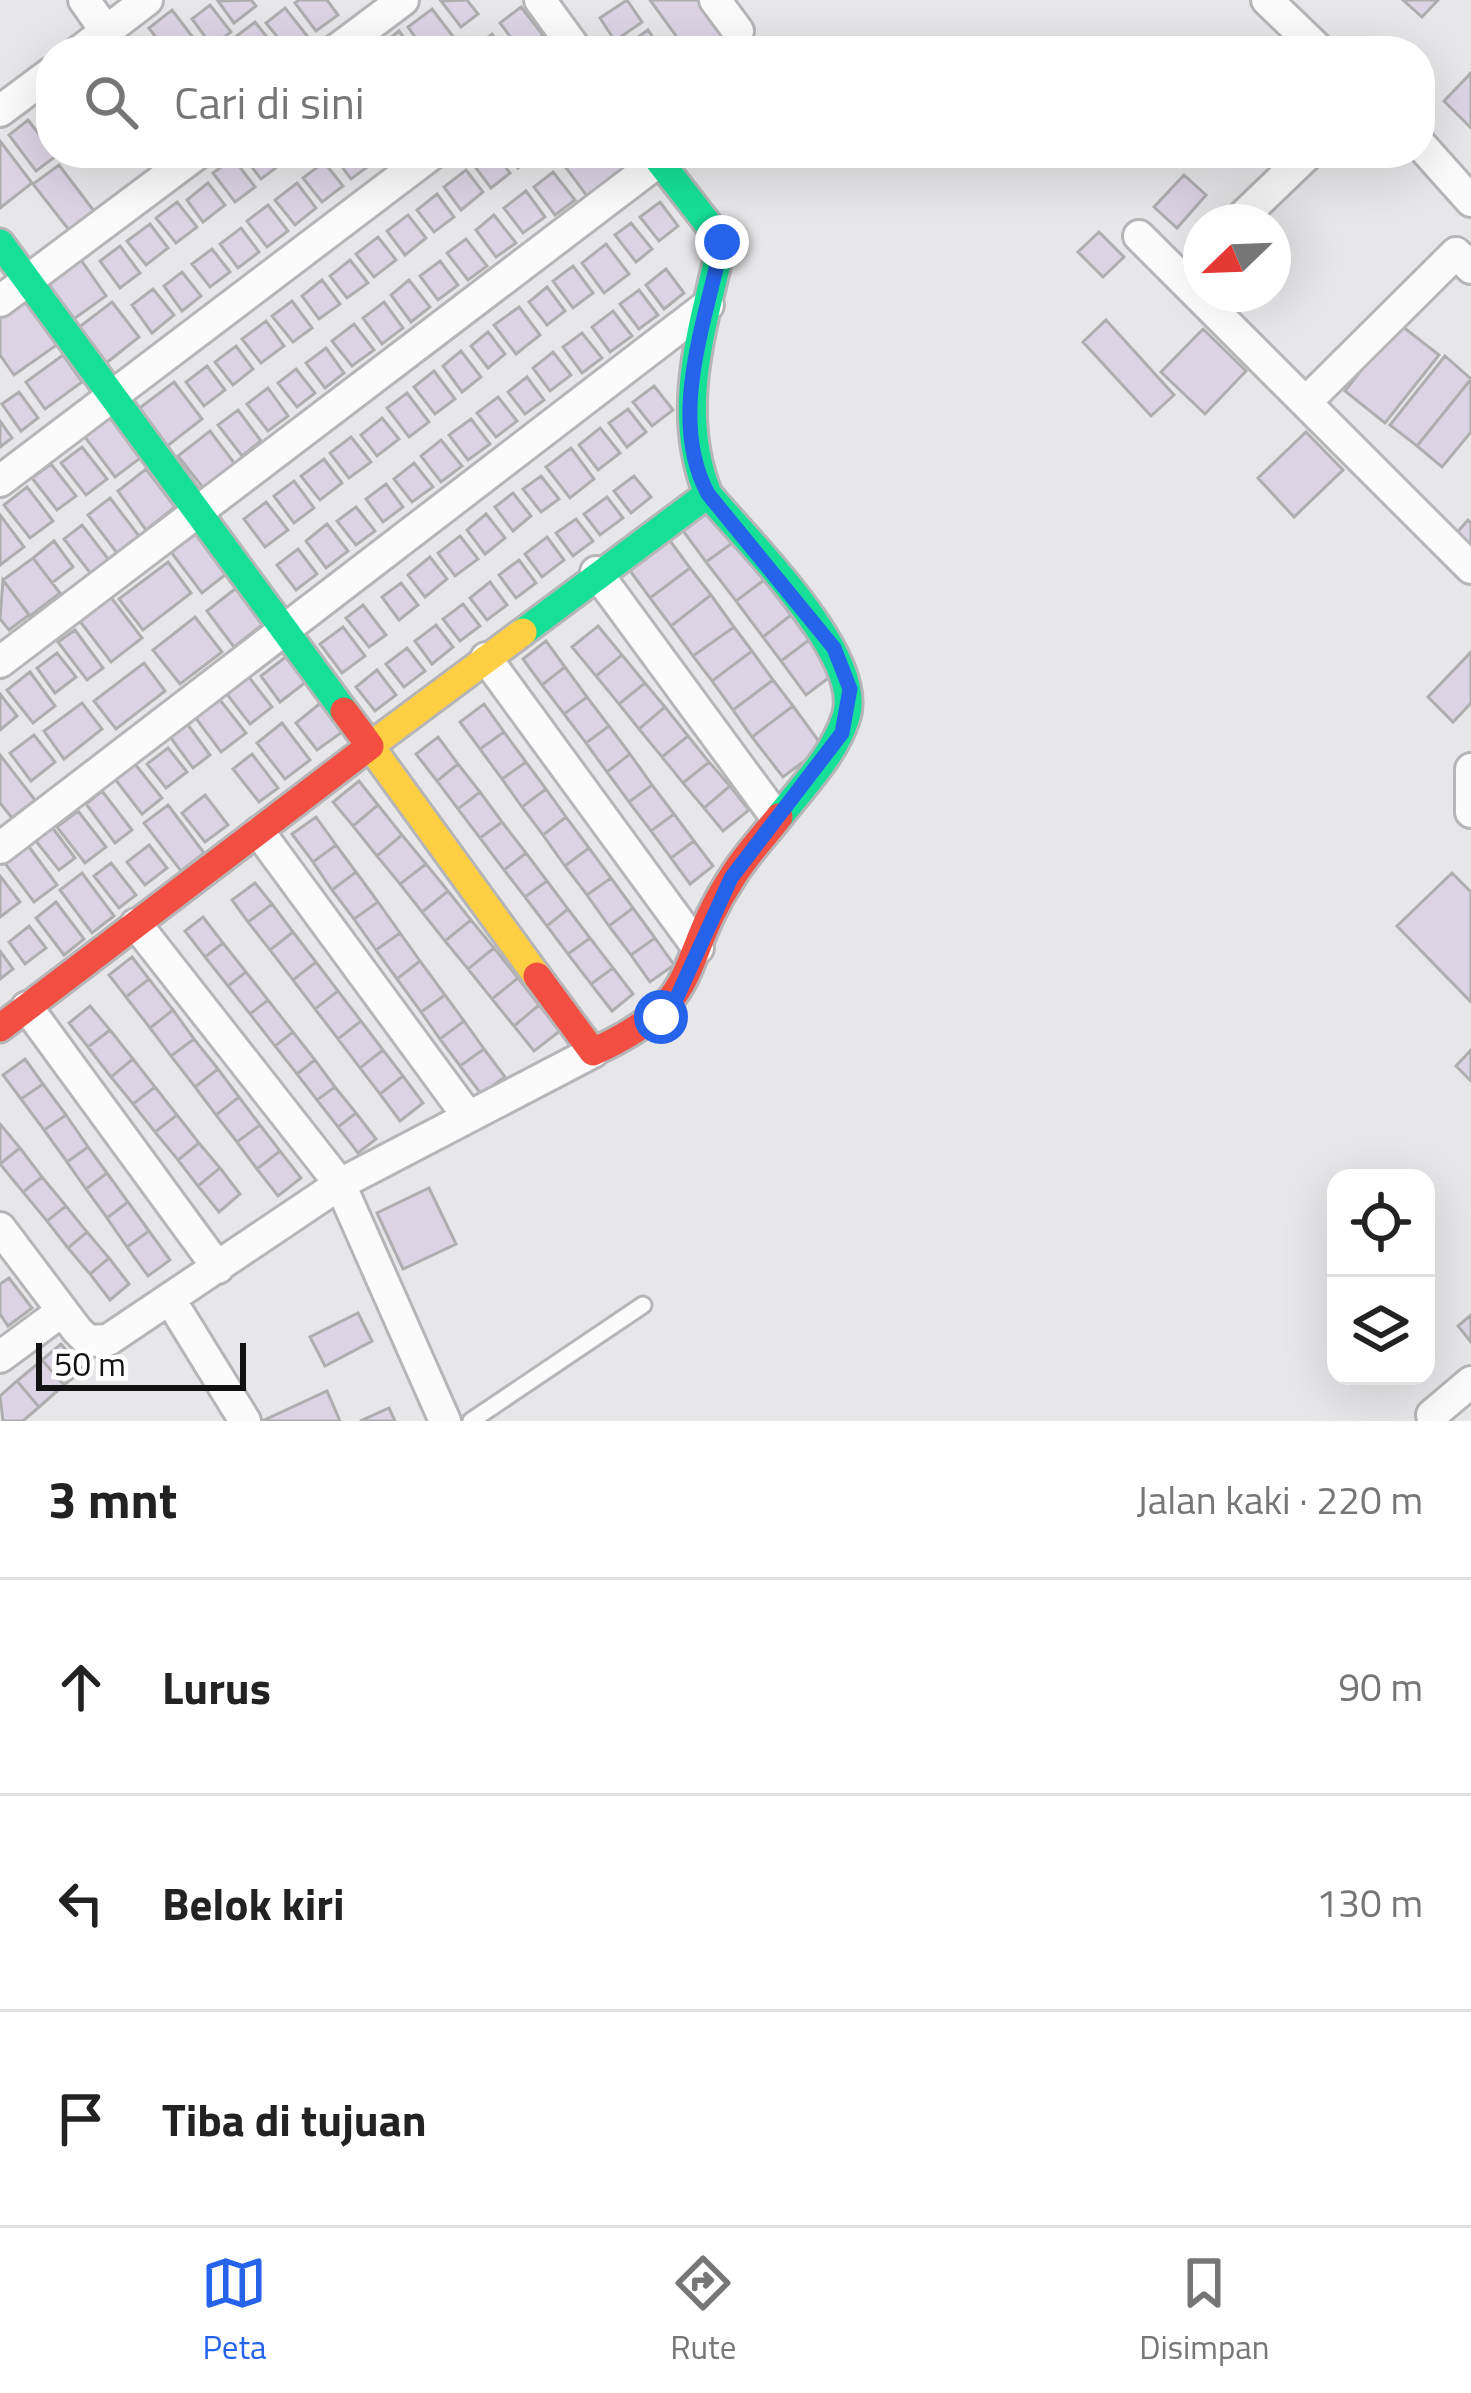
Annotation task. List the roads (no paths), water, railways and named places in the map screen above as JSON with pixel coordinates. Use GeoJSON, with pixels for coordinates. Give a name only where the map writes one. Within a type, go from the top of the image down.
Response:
{"type":"FeatureCollection","features":[{"type":"Feature","properties":{"kind":"street"},"geometry":{"type":"LineString","coordinates":[[84,0],[106,31]]}},
{"type":"Feature","properties":{"kind":"street"},"geometry":{"type":"LineString","coordinates":[[100,36],[148,0]]}},
{"type":"Feature","properties":{"kind":"street"},"geometry":{"type":"LineString","coordinates":[[355,36],[404,0]]}},
{"type":"Feature","properties":{"kind":"street"},"geometry":{"type":"LineString","coordinates":[[540,0],[564,36]]}},
{"type":"Feature","properties":{"kind":"street"},"geometry":{"type":"LineString","coordinates":[[715,0],[738,31]]}},
{"type":"Feature","properties":{"kind":"street"},"geometry":{"type":"LineString","coordinates":[[1267,0],[1304,36]]}},
{"type":"Feature","properties":{"kind":"street"},"geometry":{"type":"LineString","coordinates":[[0,111],[36,84]]}},
{"type":"Feature","properties":{"kind":"street"},"geometry":{"type":"LineString","coordinates":[[1435,157],[1471,201]]}},
{"type":"Feature","properties":{"kind":"street"},"geometry":{"type":"LineString","coordinates":[[0,301],[178,168]]}},
{"type":"Feature","properties":{"kind":"street"},"geometry":{"type":"LineString","coordinates":[[0,481],[413,168]]}},
{"type":"Feature","properties":{"kind":"street"},"geometry":{"type":"LineString","coordinates":[[0,662],[642,168]]}},
{"type":"Feature","properties":{"kind":"street"},"geometry":{"type":"LineString","coordinates":[[0,1228],[61,1312],[88,1341],[98,1343],[171,1301],[340,1184],[661,1017],[677,997],[731,878],[842,733],[850,689],[846,667],[708,494],[696,467],[689,414],[722,242],[665,168]]}},
{"type":"Feature","properties":{"kind":"street"},"geometry":{"type":"LineString","coordinates":[[1257,204],[1294,168]]}},
{"type":"Feature","properties":{"kind":"street"},"geometry":{"type":"LineString","coordinates":[[1306,402],[1463,260],[1471,219]]}},
{"type":"Feature","properties":{"kind":"street"},"geometry":{"type":"LineString","coordinates":[[1138,236],[1183,263]]}},
{"type":"Feature","properties":{"kind":"street"},"geometry":{"type":"LineString","coordinates":[[0,242],[109,397],[593,1052]]}},
{"type":"Feature","properties":{"kind":"street"},"geometry":{"type":"LineString","coordinates":[[0,848],[708,305]]}},
{"type":"Feature","properties":{"kind":"street"},"geometry":{"type":"LineString","coordinates":[[1229,312],[1306,402],[1471,568]]}},
{"type":"Feature","properties":{"kind":"street"},"geometry":{"type":"LineString","coordinates":[[0,1028],[596,572],[708,494]]}},
{"type":"Feature","properties":{"kind":"street"},"geometry":{"type":"LineString","coordinates":[[596,572],[776,817]]}},
{"type":"Feature","properties":{"kind":"street"},"geometry":{"type":"LineString","coordinates":[[486,658],[698,948]]}},
{"type":"Feature","properties":{"kind":"street"},"geometry":{"type":"LineString","coordinates":[[1471,769],[1471,812]]}},
{"type":"Feature","properties":{"kind":"street"},"geometry":{"type":"LineString","coordinates":[[259,832],[467,1115]]}},
{"type":"Feature","properties":{"kind":"street"},"geometry":{"type":"LineString","coordinates":[[136,924],[340,1184],[445,1421]]}},
{"type":"Feature","properties":{"kind":"street"},"geometry":{"type":"LineString","coordinates":[[27,1007],[218,1268]]}},
{"type":"Feature","properties":{"kind":"street"},"geometry":{"type":"LineString","coordinates":[[171,1301],[245,1421]]}},
{"type":"Feature","properties":{"kind":"street"},"geometry":{"type":"LineString","coordinates":[[0,1357],[61,1312]]}},
{"type":"Feature","properties":{"kind":"street"},"geometry":{"type":"LineString","coordinates":[[1432,1415],[1471,1382]]}},
{"type":"Feature","properties":{"kind":"lane"},"geometry":{"type":"LineString","coordinates":[[470,1421],[643,1305]]}}]}
